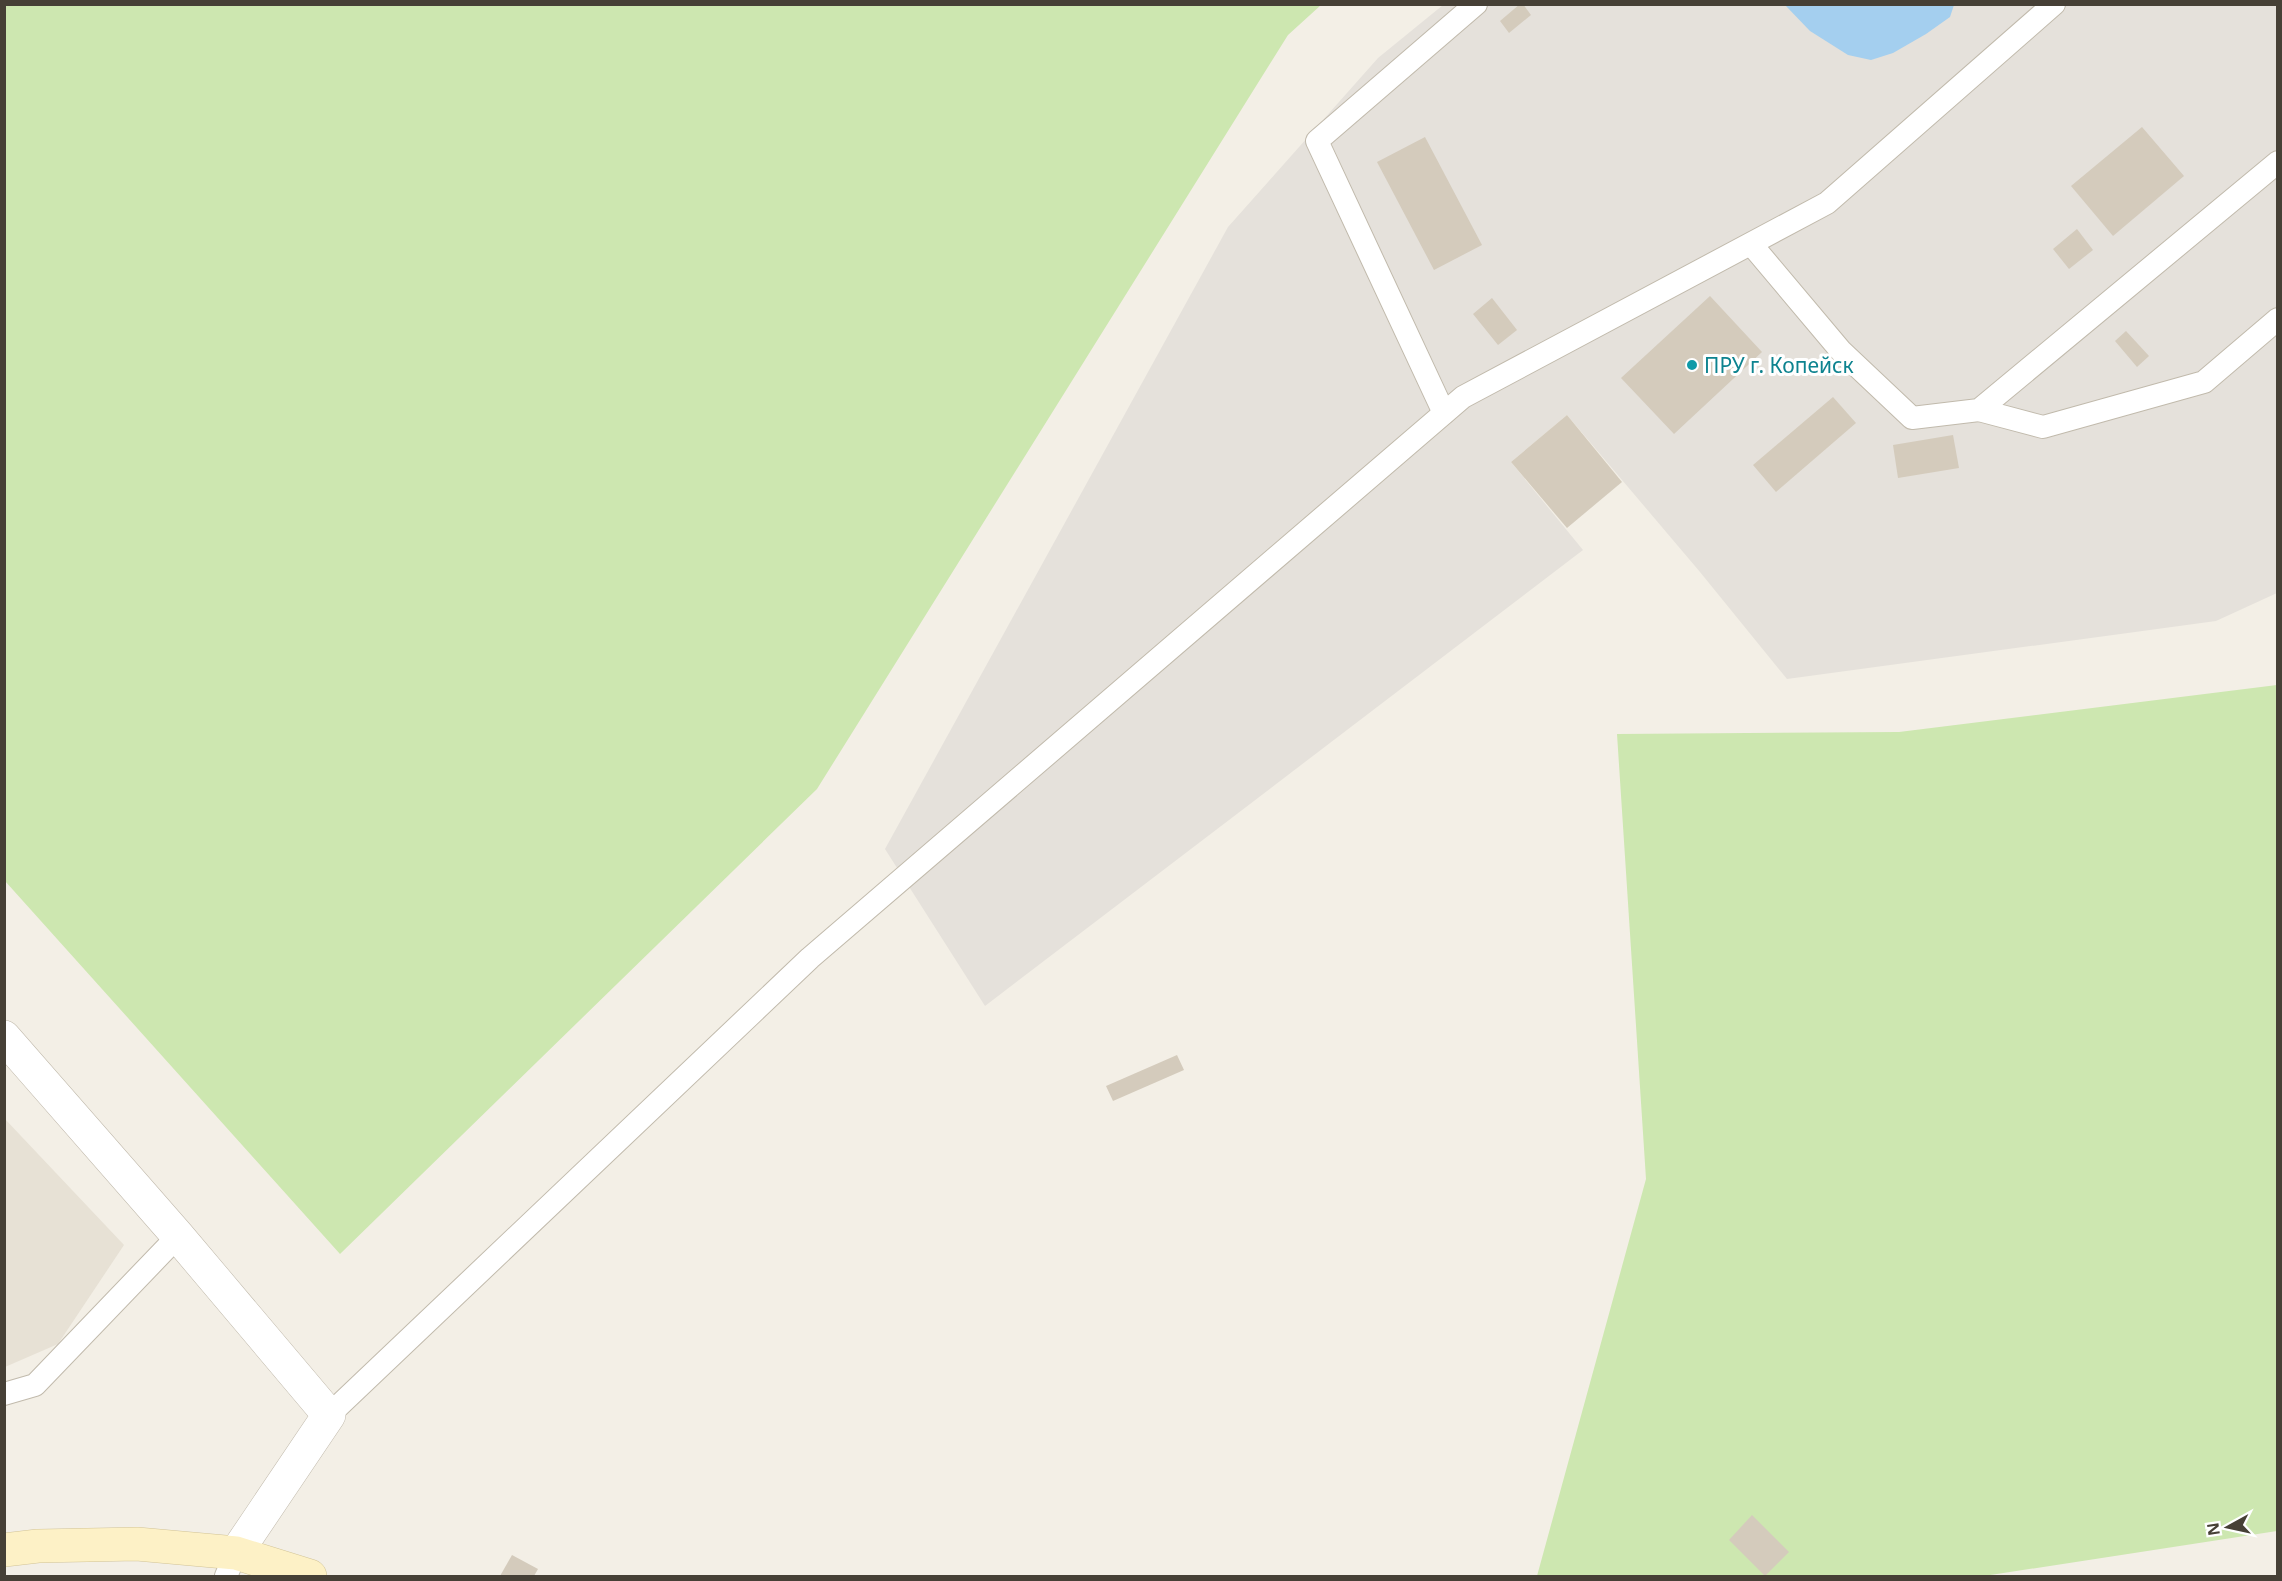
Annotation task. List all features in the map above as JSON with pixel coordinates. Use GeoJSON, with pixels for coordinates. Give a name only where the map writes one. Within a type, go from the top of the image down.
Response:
{"type":"FeatureCollection","features":[{"type":"Feature","properties":{"kind":"main road"},"geometry":{"type":"LineString","coordinates":[[4,1550],[38,1546],[137,1544],[231,1565],[310,1576]]}},
{"type":"Feature","properties":{"kind":"street"},"geometry":{"type":"LineString","coordinates":[[4,1037],[178,1236],[329,1415],[231,1565]]}},
{"type":"Feature","properties":{"kind":"lane"},"geometry":{"type":"LineString","coordinates":[[1444,413],[1317,141],[1476,4]]}},
{"type":"Feature","properties":{"kind":"lane"},"geometry":{"type":"LineString","coordinates":[[329,1415],[810,958],[1463,397],[1827,203],[2054,4]]}},
{"type":"Feature","properties":{"kind":"lane"},"geometry":{"type":"LineString","coordinates":[[1979,410],[2277,162]]}},
{"type":"Feature","properties":{"kind":"lane"},"geometry":{"type":"LineString","coordinates":[[1751,244],[1841,351],[1912,418],[1979,410],[2043,427],[2204,382],[2277,319]]}},
{"type":"Feature","properties":{"kind":"lane"},"geometry":{"type":"LineString","coordinates":[[4,1394],[35,1384],[178,1236]]}},
{"type":"Feature","properties":{"kind":"shaded area","name":"ПРУ г. Копейск"},"geometry":{"type":"Polygon","coordinates":[[[1443,5],[2277,5],[2277,593],[2216,621],[1787,679],[1567,415],[1511,462],[1583,550],[985,1006],[885,849],[1228,227],[1378,58],[1443,5]]]}},
{"type":"Feature","properties":{"kind":"shaded area"},"geometry":{"type":"Polygon","coordinates":[[[4,1118],[124,1245],[58,1344],[5,1367],[4,1118]]]}},
{"type":"Feature","properties":{"kind":"green space"},"geometry":{"type":"Polygon","coordinates":[[[4,5],[1321,5],[1288,35],[817,789],[340,1254],[5,881],[4,5]]]}},
{"type":"Feature","properties":{"kind":"green space"},"geometry":{"type":"Polygon","coordinates":[[[2277,685],[2277,1531],[1984,1576],[1537,1576],[1646,1179],[1617,734],[1899,732],[2277,685]]]}},
{"type":"Feature","properties":{"kind":"water"},"geometry":{"type":"Polygon","coordinates":[[[1785,5],[1954,5],[1950,17],[1926,34],[1893,53],[1871,60],[1848,55],[1810,31],[1785,5]]]}},
{"type":"Feature","properties":{"kind":"building"},"geometry":{"type":"Polygon","coordinates":[[[1523,4],[1531,15],[1509,33],[1500,21],[1523,4]]]}},
{"type":"Feature","properties":{"kind":"building"},"geometry":{"type":"Polygon","coordinates":[[[2142,127],[2184,176],[2113,236],[2071,186],[2142,127]]]}},
{"type":"Feature","properties":{"kind":"building"},"geometry":{"type":"Polygon","coordinates":[[[1425,137],[1482,245],[1434,270],[1377,162],[1425,137]]]}},
{"type":"Feature","properties":{"kind":"building"},"geometry":{"type":"Polygon","coordinates":[[[2077,229],[2093,250],[2069,269],[2053,249],[2077,229]]]}},
{"type":"Feature","properties":{"kind":"building","name":"ПРУ г. Копейск"},"geometry":{"type":"Polygon","coordinates":[[[1710,296],[1762,352],[1674,434],[1621,378],[1710,296]]]}},
{"type":"Feature","properties":{"kind":"building"},"geometry":{"type":"Polygon","coordinates":[[[1492,298],[1517,330],[1498,345],[1473,314],[1492,298]]]}},
{"type":"Feature","properties":{"kind":"building"},"geometry":{"type":"Polygon","coordinates":[[[2126,331],[2149,356],[2137,367],[2115,341],[2126,331]]]}},
{"type":"Feature","properties":{"kind":"building"},"geometry":{"type":"Polygon","coordinates":[[[1833,397],[1856,423],[1776,492],[1753,465],[1833,397]]]}},
{"type":"Feature","properties":{"kind":"building"},"geometry":{"type":"Polygon","coordinates":[[[1567,415],[1622,482],[1567,528],[1511,462],[1567,415]]]}},
{"type":"Feature","properties":{"kind":"building"},"geometry":{"type":"Polygon","coordinates":[[[1953,435],[1959,468],[1898,478],[1893,445],[1953,435]]]}},
{"type":"Feature","properties":{"kind":"building"},"geometry":{"type":"Polygon","coordinates":[[[1177,1055],[1184,1070],[1113,1101],[1106,1086],[1177,1055]]]}},
{"type":"Feature","properties":{"kind":"building"},"geometry":{"type":"Polygon","coordinates":[[[1752,1515],[1789,1552],[1765,1576],[1729,1540],[1752,1515]]]}},
{"type":"Feature","properties":{"kind":"building"},"geometry":{"type":"Polygon","coordinates":[[[512,1555],[538,1569],[534,1576],[500,1576],[512,1555]]]}},
{"type":"Feature","properties":{"kind":"place","name":"ПРУ г. Копейск"},"geometry":{"type":"Point","coordinates":[1692,365]}}]}
